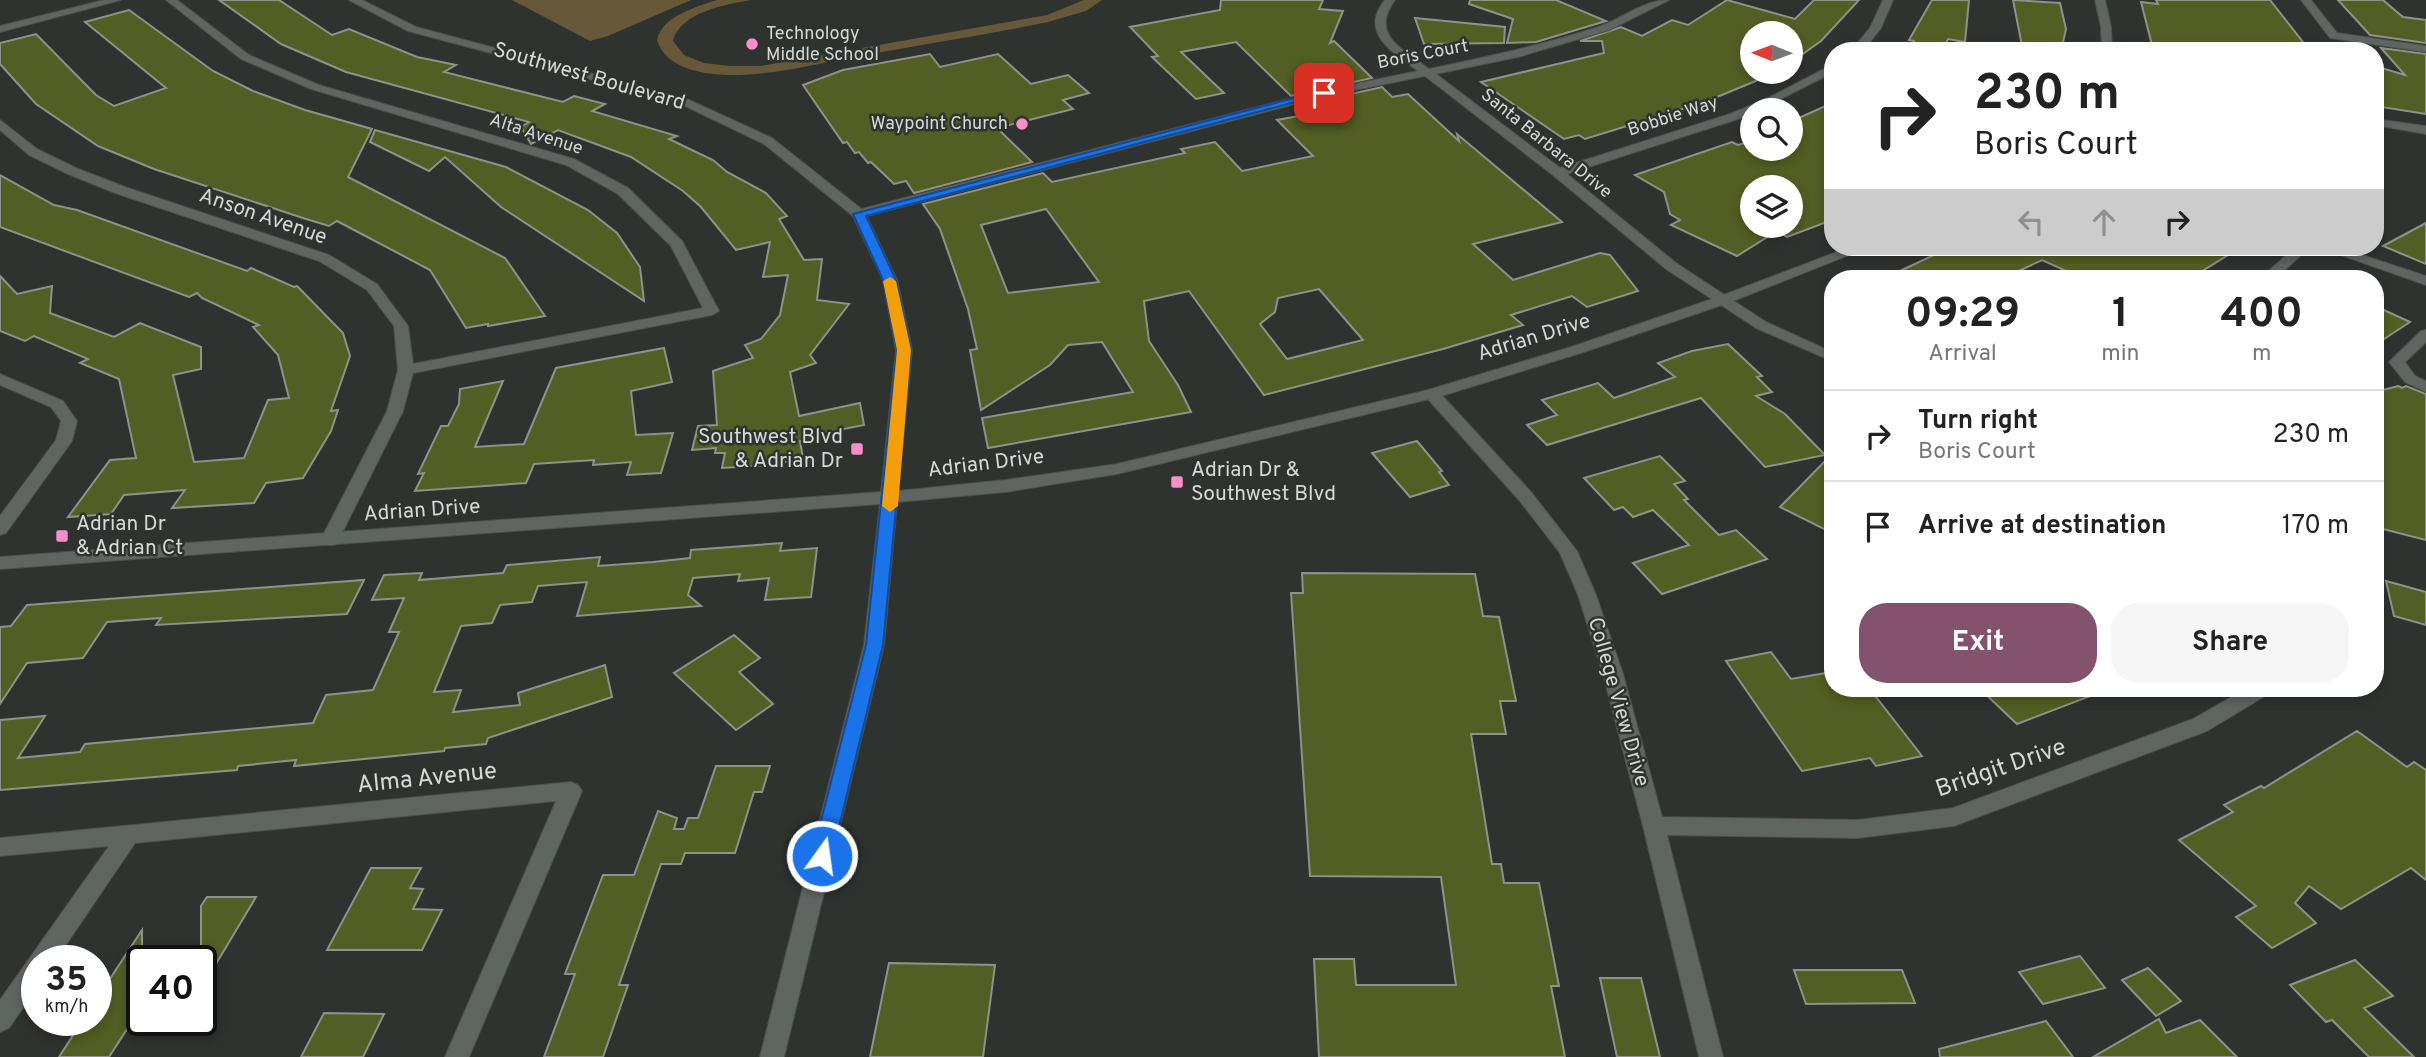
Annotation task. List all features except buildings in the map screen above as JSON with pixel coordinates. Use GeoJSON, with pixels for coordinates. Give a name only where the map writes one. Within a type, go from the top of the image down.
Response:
{"type":"FeatureCollection","features":[{"type":"Feature","properties":{"kind":"street"},"geometry":{"type":"LineString","coordinates":[[0,29],[116,0]]}},
{"type":"Feature","properties":{"kind":"street","name":"Alta Avenue"},"geometry":{"type":"LineString","coordinates":[[171,0],[245,57],[315,87],[570,162],[623,191],[677,244],[712,312],[407,370]]}},
{"type":"Feature","properties":{"kind":"street","name":"Southwest Boulevard"},"geometry":{"type":"LineString","coordinates":[[354,0],[412,29],[683,101],[768,141],[859,214],[890,280],[904,350],[874,645],[772,1057]]}},
{"type":"Feature","properties":{"kind":"street","name":"Santa Barbara Drive"},"geometry":{"type":"LineString","coordinates":[[1390,0],[1380,11],[1378,25],[1383,36],[1427,72],[1558,173],[1671,266],[1762,325],[1824,353]]}},
{"type":"Feature","properties":{"kind":"street","name":"Boris Court"},"geometry":{"type":"LineString","coordinates":[[859,214],[1324,93],[1514,55],[1605,28],[1664,0]]}},
{"type":"Feature","properties":{"kind":"street"},"geometry":{"type":"LineString","coordinates":[[1866,42],[1882,19],[1888,0]]}},
{"type":"Feature","properties":{"kind":"street"},"geometry":{"type":"LineString","coordinates":[[2100,0],[2107,42]]}},
{"type":"Feature","properties":{"kind":"street"},"geometry":{"type":"LineString","coordinates":[[2306,0],[2334,36],[2376,42]]}},
{"type":"Feature","properties":{"kind":"street"},"geometry":{"type":"LineString","coordinates":[[2384,43],[2426,49]]}},
{"type":"Feature","properties":{"kind":"street","name":"Bobbie Way"},"geometry":{"type":"LineString","coordinates":[[1558,173],[1751,110],[1824,73]]}},
{"type":"Feature","properties":{"kind":"street"},"geometry":{"type":"LineString","coordinates":[[2384,123],[2426,130]]}},
{"type":"Feature","properties":{"kind":"street","name":"Anson Avenue"},"geometry":{"type":"LineString","coordinates":[[0,124],[33,152],[72,171],[180,211],[324,258],[372,287],[401,327],[407,370],[395,411],[329,541]]}},
{"type":"Feature","properties":{"kind":"street","name":"Adrian Drive"},"geometry":{"type":"LineString","coordinates":[[0,563],[329,541],[891,497],[1005,486],[1117,469],[1432,394],[1576,350],[1723,300],[1839,256]]}},
{"type":"Feature","properties":{"kind":"street"},"geometry":{"type":"LineString","coordinates":[[2277,270],[2293,256]]}},
{"type":"Feature","properties":{"kind":"street"},"geometry":{"type":"LineString","coordinates":[[2352,256],[2426,281]]}},
{"type":"Feature","properties":{"kind":"street"},"geometry":{"type":"LineString","coordinates":[[2426,334],[2397,362],[2410,380],[2426,387]]}},
{"type":"Feature","properties":{"kind":"street"},"geometry":{"type":"LineString","coordinates":[[0,379],[57,404],[69,421],[64,441],[0,529]]}},
{"type":"Feature","properties":{"kind":"street","name":"College View Drive"},"geometry":{"type":"LineString","coordinates":[[1432,394],[1525,496],[1568,551],[1587,595],[1654,826],[1711,1057]]}},
{"type":"Feature","properties":{"kind":"street","name":"Bridgit Drive"},"geometry":{"type":"LineString","coordinates":[[1654,826],[1858,829],[1954,817],[2200,725],[2248,697]]}},
{"type":"Feature","properties":{"kind":"street","name":"Alma Avenue"},"geometry":{"type":"LineString","coordinates":[[0,847],[571,791],[457,1057]]}},
{"type":"Feature","properties":{"kind":"street"},"geometry":{"type":"LineString","coordinates":[[52,945],[128,836]]}},
{"type":"Feature","properties":{"kind":"street"},"geometry":{"type":"LineString","coordinates":[[0,1020],[21,990]]}},
{"type":"Feature","properties":{"kind":"shaded area"},"geometry":{"type":"Polygon","coordinates":[[[512,0],[691,0],[608,36],[590,41],[512,0]]]}},
{"type":"Feature","properties":{"kind":"shaded area"},"geometry":{"type":"Polygon","coordinates":[[[717,0],[752,0],[718,7],[694,16],[677,31],[673,41],[684,55],[704,63],[760,66],[1047,15],[1084,0],[1102,0],[1086,11],[1048,22],[779,71],[748,75],[711,74],[688,69],[669,58],[657,40],[660,32],[681,14],[717,0]]]}},
{"type":"Feature","properties":{"kind":"slow traffic"},"geometry":{"type":"LineString","coordinates":[[890,281],[904,350],[890,506]]}},
{"type":"Feature","properties":{"kind":"place","name":"Technology Middle School"},"geometry":{"type":"Point","coordinates":[752,44]}},
{"type":"Feature","properties":{"kind":"place","name":"Waypoint Church"},"geometry":{"type":"Point","coordinates":[1022,124]}},
{"type":"Feature","properties":{"kind":"place","name":"Southwest Blvd & Adrian Dr"},"geometry":{"type":"Point","coordinates":[857,449]}},
{"type":"Feature","properties":{"kind":"place","name":"Adrian Dr & Southwest Blvd"},"geometry":{"type":"Point","coordinates":[1177,482]}},
{"type":"Feature","properties":{"kind":"place","name":"Adrian Dr & Adrian Ct"},"geometry":{"type":"Point","coordinates":[62,536]}},
{"type":"Feature","properties":{"kind":"route"},"geometry":{"type":"LineString","coordinates":[[822,856],[874,645],[904,350],[890,280],[859,214],[1324,93]]}}]}
